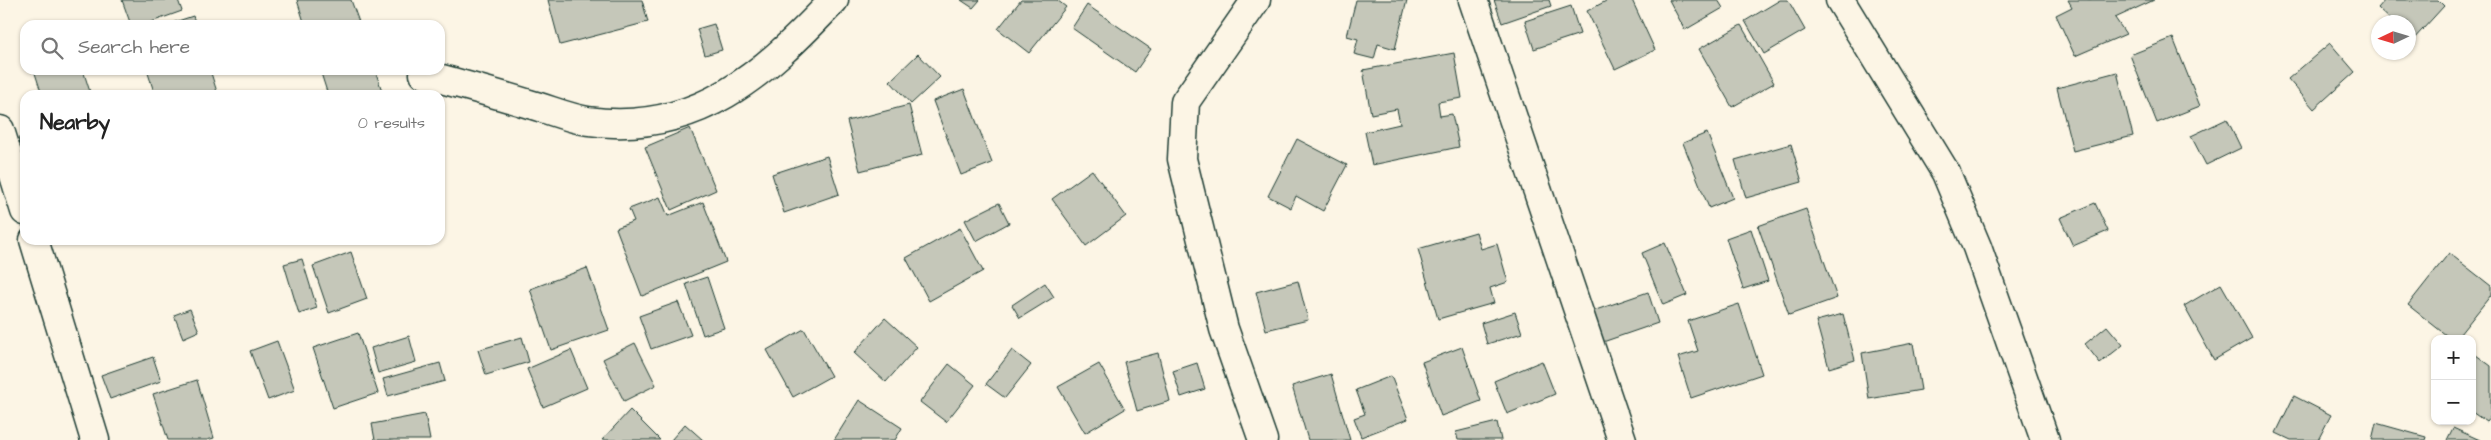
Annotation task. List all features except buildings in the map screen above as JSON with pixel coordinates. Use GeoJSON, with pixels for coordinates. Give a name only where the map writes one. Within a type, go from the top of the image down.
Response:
{"type":"FeatureCollection","features":[{"type":"Feature","properties":{"kind":"street"},"geometry":{"type":"LineString","coordinates":[[427,75],[587,121],[648,122],[701,108],[750,80],[791,46],[834,0]]}},
{"type":"Feature","properties":{"kind":"street"},"geometry":{"type":"LineString","coordinates":[[1256,0],[1185,102],[1182,159],[1224,329],[1264,440]]}},
{"type":"Feature","properties":{"kind":"street"},"geometry":{"type":"LineString","coordinates":[[1473,0],[1622,440]]}},
{"type":"Feature","properties":{"kind":"street"},"geometry":{"type":"LineString","coordinates":[[1840,0],[1946,173],[1977,247],[2045,440]]}},
{"type":"Feature","properties":{"kind":"street"},"geometry":{"type":"LineString","coordinates":[[0,130],[20,195]]}},
{"type":"Feature","properties":{"kind":"street"},"geometry":{"type":"LineString","coordinates":[[36,245],[95,440]]}}]}
